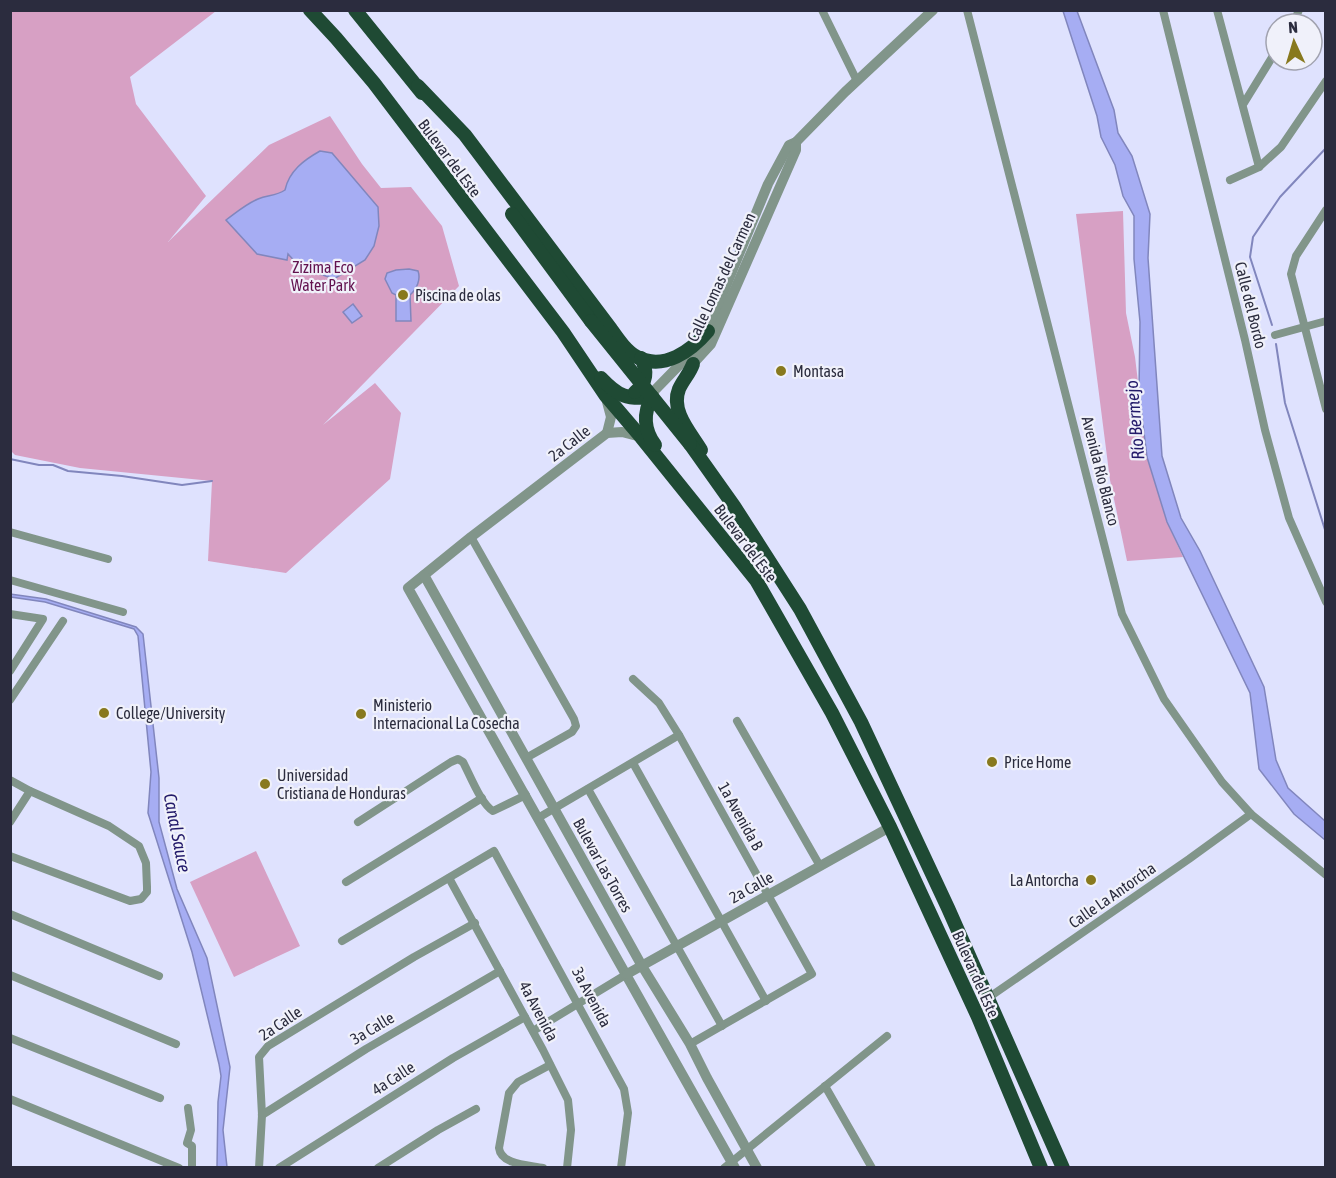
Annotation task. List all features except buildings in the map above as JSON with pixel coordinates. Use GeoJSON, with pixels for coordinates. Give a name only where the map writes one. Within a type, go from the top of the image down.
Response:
{"type":"FeatureCollection","features":[{"type":"Feature","properties":{"kind":"highway","name":"Bulevar del Este"},"geometry":{"type":"LineString","coordinates":[[310,10],[374,83],[563,332],[606,396],[756,580],[814,680],[890,827],[978,1017],[1041,1167]]}},
{"type":"Feature","properties":{"kind":"highway","name":"Bulevar del Este"},"geometry":{"type":"LineString","coordinates":[[355,10],[418,86],[591,321],[690,444],[734,506],[800,609],[861,722],[948,908],[1063,1167]]}},
{"type":"Feature","properties":{"kind":"highway"},"geometry":{"type":"LineString","coordinates":[[418,86],[465,135],[610,330],[628,349],[651,362],[677,357],[696,344],[708,331]]}},
{"type":"Feature","properties":{"kind":"highway"},"geometry":{"type":"LineString","coordinates":[[563,332],[602,379],[622,396],[638,399],[652,397]]}},
{"type":"Feature","properties":{"kind":"highway"},"geometry":{"type":"LineString","coordinates":[[622,396],[633,393],[643,384],[646,372],[641,358]]}},
{"type":"Feature","properties":{"kind":"highway"},"geometry":{"type":"LineString","coordinates":[[693,364],[678,394],[678,407],[682,419],[796,593],[844,678],[861,722]]}},
{"type":"Feature","properties":{"kind":"highway"},"geometry":{"type":"LineString","coordinates":[[652,397],[645,414],[650,439],[719,526],[740,561]]}},
{"type":"Feature","properties":{"kind":"street"},"geometry":{"type":"LineString","coordinates":[[822,10],[857,81]]}},
{"type":"Feature","properties":{"kind":"street","name":"Calle Lomas del Carmen"},"geometry":{"type":"LineString","coordinates":[[652,397],[655,390],[703,340],[708,331],[768,184],[789,145],[796,142],[933,10]]}},
{"type":"Feature","properties":{"kind":"street","name":"Avenida Río Blanco"},"geometry":{"type":"LineString","coordinates":[[967,10],[1122,614],[1164,699],[1222,782],[1251,814],[1326,874]]}},
{"type":"Feature","properties":{"kind":"street","name":"Calle del Bordo"},"geometry":{"type":"LineString","coordinates":[[1163,10],[1245,340],[1265,430],[1289,518],[1326,602]]}},
{"type":"Feature","properties":{"kind":"street"},"geometry":{"type":"LineString","coordinates":[[1217,10],[1244,103],[1259,167]]}},
{"type":"Feature","properties":{"kind":"street"},"geometry":{"type":"LineString","coordinates":[[1244,103],[1264,70]]}},
{"type":"Feature","properties":{"kind":"street"},"geometry":{"type":"LineString","coordinates":[[1230,180],[1259,167],[1281,147],[1326,81]]}},
{"type":"Feature","properties":{"kind":"street","name":"Calle Lomas del Carmen"},"geometry":{"type":"LineString","coordinates":[[652,397],[658,395],[693,364],[711,344],[796,150],[796,142]]}},
{"type":"Feature","properties":{"kind":"street"},"geometry":{"type":"LineString","coordinates":[[1326,210],[1296,256],[1291,274],[1326,409]]}},
{"type":"Feature","properties":{"kind":"street"},"geometry":{"type":"LineString","coordinates":[[1275,335],[1326,321]]}},
{"type":"Feature","properties":{"kind":"street","name":"2a Calle"},"geometry":{"type":"LineString","coordinates":[[606,396],[610,417],[607,433]]}},
{"type":"Feature","properties":{"kind":"street","name":"2a Calle"},"geometry":{"type":"LineString","coordinates":[[408,588],[473,542],[607,433],[622,432],[641,437]]}},
{"type":"Feature","properties":{"kind":"street"},"geometry":{"type":"LineString","coordinates":[[10,532],[108,559]]}},
{"type":"Feature","properties":{"kind":"street"},"geometry":{"type":"LineString","coordinates":[[473,542],[576,726],[572,732],[526,758]]}},
{"type":"Feature","properties":{"kind":"street","name":"Bulevar Las Torres"},"geometry":{"type":"LineString","coordinates":[[424,575],[642,966],[690,1044],[706,1078],[757,1167]]}},
{"type":"Feature","properties":{"kind":"street"},"geometry":{"type":"LineString","coordinates":[[10,580],[123,612]]}},
{"type":"Feature","properties":{"kind":"street","name":"Bulevar Las Torres"},"geometry":{"type":"LineString","coordinates":[[408,588],[627,974],[730,1165]]}},
{"type":"Feature","properties":{"kind":"street"},"geometry":{"type":"LineString","coordinates":[[10,614],[43,619],[10,670]]}},
{"type":"Feature","properties":{"kind":"street"},"geometry":{"type":"LineString","coordinates":[[10,700],[46,650],[63,621]]}},
{"type":"Feature","properties":{"kind":"street"},"geometry":{"type":"LineString","coordinates":[[29,643],[46,650]]}},
{"type":"Feature","properties":{"kind":"street","name":"1a Avenida B"},"geometry":{"type":"LineString","coordinates":[[633,679],[659,703],[679,735],[812,974],[766,1001]]}},
{"type":"Feature","properties":{"kind":"street"},"geometry":{"type":"LineString","coordinates":[[737,721],[820,866]]}},
{"type":"Feature","properties":{"kind":"street"},"geometry":{"type":"LineString","coordinates":[[538,818],[679,735]]}},
{"type":"Feature","properties":{"kind":"street"},"geometry":{"type":"LineString","coordinates":[[358,822],[458,759],[463,762],[489,809],[493,811],[526,795]]}},
{"type":"Feature","properties":{"kind":"street"},"geometry":{"type":"LineString","coordinates":[[633,763],[766,1001],[690,1044]]}},
{"type":"Feature","properties":{"kind":"street"},"geometry":{"type":"LineString","coordinates":[[10,780],[122,833],[139,846],[146,863],[147,887],[141,900],[130,901],[10,856]]}},
{"type":"Feature","properties":{"kind":"street"},"geometry":{"type":"LineString","coordinates":[[588,789],[722,1026]]}},
{"type":"Feature","properties":{"kind":"street"},"geometry":{"type":"LineString","coordinates":[[10,822],[30,791]]}},
{"type":"Feature","properties":{"kind":"street"},"geometry":{"type":"LineString","coordinates":[[346,882],[482,798]]}},
{"type":"Feature","properties":{"kind":"street","name":"Calle La Antorcha"},"geometry":{"type":"LineString","coordinates":[[988,998],[1251,814]]}},
{"type":"Feature","properties":{"kind":"street","name":"2a Calle"},"geometry":{"type":"LineString","coordinates":[[627,974],[890,827]]}},
{"type":"Feature","properties":{"kind":"street","name":"3a Avenida"},"geometry":{"type":"LineString","coordinates":[[449,878],[495,851],[624,1089],[628,1113],[621,1167]]}},
{"type":"Feature","properties":{"kind":"street"},"geometry":{"type":"LineString","coordinates":[[342,941],[449,878]]}},
{"type":"Feature","properties":{"kind":"street","name":"4a Avenida"},"geometry":{"type":"LineString","coordinates":[[449,878],[568,1100],[571,1130],[567,1167]]}},
{"type":"Feature","properties":{"kind":"street"},"geometry":{"type":"LineString","coordinates":[[10,914],[159,976]]}},
{"type":"Feature","properties":{"kind":"street","name":"2a Calle"},"geometry":{"type":"LineString","coordinates":[[262,1115],[259,1057],[268,1046],[414,957],[475,923]]}},
{"type":"Feature","properties":{"kind":"street","name":"3a Calle"},"geometry":{"type":"LineString","coordinates":[[262,1115],[430,1010],[500,971]]}},
{"type":"Feature","properties":{"kind":"street"},"geometry":{"type":"LineString","coordinates":[[533,1031],[627,974]]}},
{"type":"Feature","properties":{"kind":"street"},"geometry":{"type":"LineString","coordinates":[[10,975],[176,1044]]}},
{"type":"Feature","properties":{"kind":"street","name":"4a Calle"},"geometry":{"type":"LineString","coordinates":[[279,1167],[453,1058],[525,1017]]}},
{"type":"Feature","properties":{"kind":"street"},"geometry":{"type":"LineString","coordinates":[[730,1165],[887,1036]]}},
{"type":"Feature","properties":{"kind":"street"},"geometry":{"type":"LineString","coordinates":[[10,1038],[160,1098]]}},
{"type":"Feature","properties":{"kind":"street"},"geometry":{"type":"LineString","coordinates":[[543,1167],[505,1159],[500,1154],[500,1148],[509,1092],[518,1082],[550,1065]]}},
{"type":"Feature","properties":{"kind":"street"},"geometry":{"type":"LineString","coordinates":[[825,1086],[872,1167]]}},
{"type":"Feature","properties":{"kind":"street"},"geometry":{"type":"LineString","coordinates":[[10,1099],[179,1167]]}},
{"type":"Feature","properties":{"kind":"street"},"geometry":{"type":"LineString","coordinates":[[188,1108],[190,1130],[187,1143],[192,1146],[192,1167]]}},
{"type":"Feature","properties":{"kind":"street"},"geometry":{"type":"LineString","coordinates":[[378,1167],[476,1109]]}},
{"type":"Feature","properties":{"kind":"street"},"geometry":{"type":"LineString","coordinates":[[258,1167],[262,1115]]}},
{"type":"Feature","properties":{"kind":"green space","name":"Zizima Eco Water Park"},"geometry":{"type":"Polygon","coordinates":[[[11,11],[216,11],[130,77],[136,104],[206,196],[168,242],[269,145],[330,116],[381,188],[411,187],[442,226],[459,286],[323,425],[375,383],[401,413],[390,479],[286,573],[208,561],[212,481],[80,468],[15,455],[11,451],[11,11]]]}},
{"type":"Feature","properties":{"kind":"green space"},"geometry":{"type":"Polygon","coordinates":[[[1123,211],[1126,313],[1135,357],[1147,457],[1167,522],[1183,557],[1127,561],[1110,480],[1076,214],[1123,211]]]}},
{"type":"Feature","properties":{"kind":"green space"},"geometry":{"type":"Polygon","coordinates":[[[256,851],[300,946],[234,977],[190,882],[256,851]]]}},
{"type":"Feature","properties":{"kind":"water"},"geometry":{"type":"Polygon","coordinates":[[[1063,11],[1077,11],[1114,110],[1118,133],[1132,156],[1150,214],[1148,258],[1162,456],[1181,518],[1200,551],[1264,687],[1276,760],[1288,788],[1325,821],[1325,840],[1294,814],[1259,769],[1250,693],[1167,522],[1147,457],[1139,392],[1140,322],[1134,259],[1134,216],[1123,196],[1115,165],[1101,137],[1097,116],[1063,11]]]}},
{"type":"Feature","properties":{"kind":"water"},"geometry":{"type":"Polygon","coordinates":[[[320,151],[332,153],[378,207],[379,226],[374,246],[365,260],[334,279],[300,267],[288,254],[287,260],[257,254],[226,220],[254,201],[285,190],[290,177],[298,167],[320,151]]]}},
{"type":"Feature","properties":{"kind":"water","name":"Piscina de olas"},"geometry":{"type":"Polygon","coordinates":[[[409,269],[418,271],[419,277],[410,295],[411,321],[396,321],[396,295],[392,293],[385,279],[387,273],[409,269]]]}},
{"type":"Feature","properties":{"kind":"water"},"geometry":{"type":"Polygon","coordinates":[[[353,304],[362,316],[352,323],[343,312],[353,304]]]}},
{"type":"Feature","properties":{"kind":"water"},"geometry":{"type":"Polygon","coordinates":[[[10,594],[46,599],[136,627],[143,634],[159,778],[159,822],[177,889],[207,958],[230,1067],[223,1130],[227,1167],[217,1167],[218,1102],[221,1076],[219,1064],[192,952],[148,813],[151,772],[138,636],[134,629],[45,602],[11,597],[10,594]]]}},
{"type":"Feature","properties":{"kind":"waterway"},"geometry":{"type":"LineString","coordinates":[[1272,325],[1250,257],[1253,237],[1280,197],[1326,148]]}},
{"type":"Feature","properties":{"kind":"waterway"},"geometry":{"type":"LineString","coordinates":[[1276,344],[1285,403],[1326,533]]}},
{"type":"Feature","properties":{"kind":"waterway"},"geometry":{"type":"LineString","coordinates":[[10,459],[39,465],[53,465],[68,471],[182,485],[212,481]]}},
{"type":"Feature","properties":{"kind":"place","name":"Piscina de olas"},"geometry":{"type":"Point","coordinates":[403,295]}},
{"type":"Feature","properties":{"kind":"place","name":"Montasa"},"geometry":{"type":"Point","coordinates":[781,371]}},
{"type":"Feature","properties":{"kind":"place","name":"College/University"},"geometry":{"type":"Point","coordinates":[104,713]}},
{"type":"Feature","properties":{"kind":"place","name":"Ministerio Internacional La Cosecha"},"geometry":{"type":"Point","coordinates":[361,714]}},
{"type":"Feature","properties":{"kind":"place","name":"Price Home"},"geometry":{"type":"Point","coordinates":[992,762]}},
{"type":"Feature","properties":{"kind":"place","name":"Universidad Cristiana de Honduras"},"geometry":{"type":"Point","coordinates":[265,784]}},
{"type":"Feature","properties":{"kind":"place","name":"La Antorcha"},"geometry":{"type":"Point","coordinates":[1091,880]}},
{"type":"Feature","properties":{"kind":"water label","name":"Río Bermejo"},"geometry":{"type":"Point","coordinates":[1135,420]}},
{"type":"Feature","properties":{"kind":"water label","name":"Canal Sauce"},"geometry":{"type":"Point","coordinates":[177,833]}}]}
